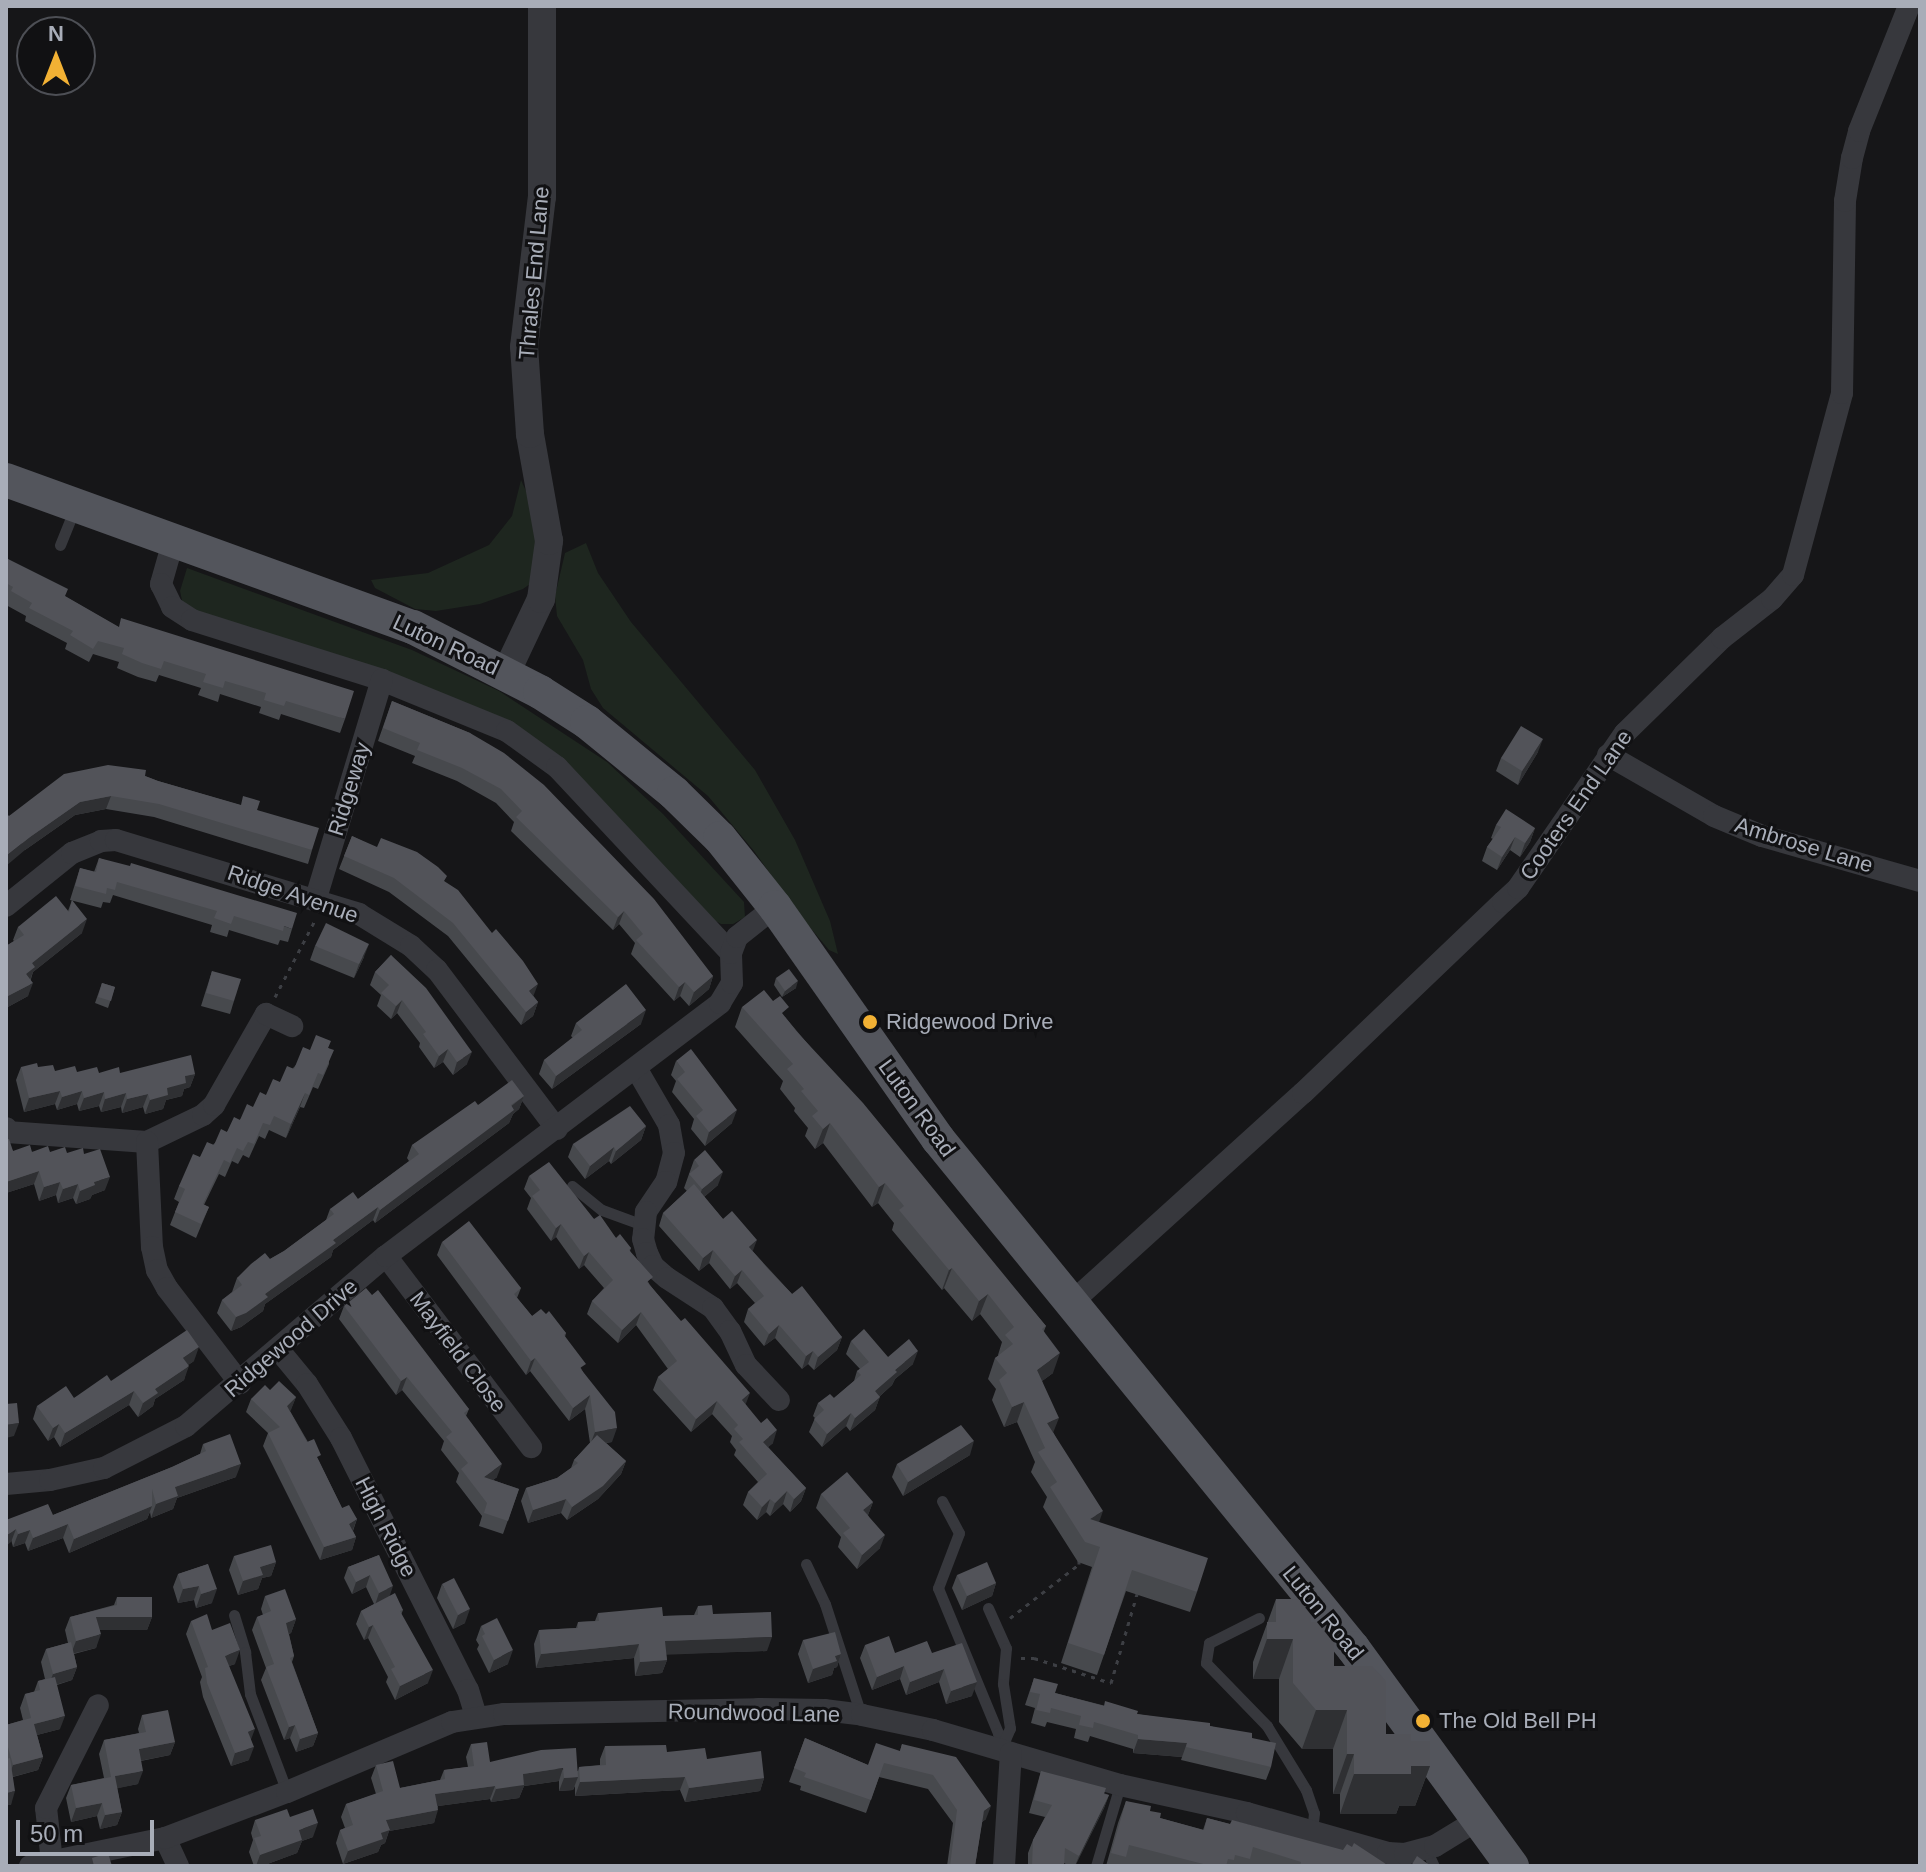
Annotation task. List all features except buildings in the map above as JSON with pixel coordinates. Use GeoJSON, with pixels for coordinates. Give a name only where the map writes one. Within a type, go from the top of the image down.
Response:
{"type":"FeatureCollection","features":[{"type":"Feature","properties":{"kind":"main road","name":"Luton Road"},"geometry":{"type":"LineString","coordinates":[[7,485],[76,506],[413,627],[506,673],[587,722],[647,769],[720,838],[775,907],[938,1139],[1353,1648],[1512,1866]]}},
{"type":"Feature","properties":{"kind":"street","name":"Thrales End Lane"},"geometry":{"type":"LineString","coordinates":[[506,673],[541,599],[549,541],[530,434],[524,347],[542,197],[542,6]]}},
{"type":"Feature","properties":{"kind":"street","name":"Cooters End Lane"},"geometry":{"type":"LineString","coordinates":[[1070,1304],[1303,1093],[1511,895],[1608,755],[1681,676],[1785,588],[1799,565],[1842,393],[1846,322],[1845,201],[1852,158],[1859,131],[1909,6]]}},
{"type":"Feature","properties":{"kind":"street"},"geometry":{"type":"LineString","coordinates":[[173,542],[161,584],[164,595],[182,613],[192,620],[382,680],[507,731],[557,767],[731,953],[737,937],[775,907]]}},
{"type":"Feature","properties":{"kind":"street","name":"Ridgeway"},"geometry":{"type":"LineString","coordinates":[[321,900],[382,680]]}},
{"type":"Feature","properties":{"kind":"street","name":"Ambrose Lane"},"geometry":{"type":"LineString","coordinates":[[1608,755],[1714,816],[1762,836],[1920,881]]}},
{"type":"Feature","properties":{"kind":"street","name":"Ridge Avenue"},"geometry":{"type":"LineString","coordinates":[[6,906],[72,853],[101,841],[116,840],[321,900],[382,927],[411,946],[437,970],[557,1129]]}},
{"type":"Feature","properties":{"kind":"street","name":"Ridgewood Drive"},"geometry":{"type":"LineString","coordinates":[[6,1484],[78,1476],[126,1459],[186,1426],[386,1256],[720,1003],[732,983],[731,953]]}},
{"type":"Feature","properties":{"kind":"street"},"geometry":{"type":"LineString","coordinates":[[6,1128],[7,1132],[147,1142],[203,1115],[214,1105],[266,1014],[292,1026]]}},
{"type":"Feature","properties":{"kind":"street"},"geometry":{"type":"LineString","coordinates":[[636,1068],[669,1125],[674,1153],[666,1182],[646,1212],[643,1225],[643,1239],[653,1266],[713,1308],[730,1331],[746,1365],[779,1400]]}},
{"type":"Feature","properties":{"kind":"street"},"geometry":{"type":"LineString","coordinates":[[147,1142],[152,1247],[157,1270],[167,1288],[240,1383]]}},
{"type":"Feature","properties":{"kind":"street","name":"Mayfield Close"},"geometry":{"type":"LineString","coordinates":[[386,1256],[531,1447]]}},
{"type":"Feature","properties":{"kind":"street","name":"High Ridge"},"geometry":{"type":"LineString","coordinates":[[278,1349],[307,1384],[341,1438],[468,1690],[476,1716]]}},
{"type":"Feature","properties":{"kind":"street"},"geometry":{"type":"LineString","coordinates":[[41,1864],[46,1808],[98,1705]]}},
{"type":"Feature","properties":{"kind":"street","name":"Roundwood Lane"},"geometry":{"type":"LineString","coordinates":[[41,1864],[165,1838],[287,1792],[452,1722],[476,1716],[758,1709],[824,1710],[862,1715],[1007,1748],[1120,1785],[1416,1859],[1479,1819]]}},
{"type":"Feature","properties":{"kind":"street"},"geometry":{"type":"LineString","coordinates":[[1004,1866],[1007,1748]]}},
{"type":"Feature","properties":{"kind":"street"},"geometry":{"type":"LineString","coordinates":[[165,1838],[178,1866]]}},
{"type":"Feature","properties":{"kind":"lane"},"geometry":{"type":"LineString","coordinates":[[60,545],[76,506]]}},
{"type":"Feature","properties":{"kind":"lane"},"geometry":{"type":"LineString","coordinates":[[572,1186],[602,1210],[643,1225]]}},
{"type":"Feature","properties":{"kind":"lane"},"geometry":{"type":"LineString","coordinates":[[942,1501],[959,1533],[938,1588],[1007,1748]]}},
{"type":"Feature","properties":{"kind":"lane"},"geometry":{"type":"LineString","coordinates":[[806,1564],[825,1604],[862,1715]]}},
{"type":"Feature","properties":{"kind":"lane"},"geometry":{"type":"LineString","coordinates":[[988,1608],[1006,1648],[1003,1684],[1010,1728],[1007,1748]]}},
{"type":"Feature","properties":{"kind":"lane"},"geometry":{"type":"LineString","coordinates":[[234,1615],[245,1652],[250,1694],[287,1792]]}},
{"type":"Feature","properties":{"kind":"lane"},"geometry":{"type":"LineString","coordinates":[[1259,1618],[1209,1643],[1206,1663],[1267,1726],[1306,1790],[1314,1813],[1312,1832]]}},
{"type":"Feature","properties":{"kind":"lane"},"geometry":{"type":"LineString","coordinates":[[1096,1866],[1120,1785]]}},
{"type":"Feature","properties":{"kind":"path"},"geometry":{"type":"LineString","coordinates":[[266,1014],[321,900]]}},
{"type":"Feature","properties":{"kind":"path"},"geometry":{"type":"LineString","coordinates":[[996,1626],[1024,1611],[1079,1564],[1077,1551]]}},
{"type":"Feature","properties":{"kind":"path"},"geometry":{"type":"LineString","coordinates":[[1005,1658],[1034,1658],[1111,1683],[1137,1594]]}},
{"type":"Feature","properties":{"kind":"shaded area"},"geometry":{"type":"Polygon","coordinates":[[[521,480],[539,520],[534,581],[523,589],[480,604],[436,611],[415,609],[375,588],[371,580],[428,573],[489,545],[512,516],[521,480]]]}},
{"type":"Feature","properties":{"kind":"shaded area"},"geometry":{"type":"Polygon","coordinates":[[[586,543],[598,573],[631,622],[755,770],[795,840],[830,921],[838,954],[829,950],[802,918],[754,851],[708,796],[603,708],[591,689],[583,660],[557,616],[555,596],[565,553],[586,543]]]}},
{"type":"Feature","properties":{"kind":"shaded area"},"geometry":{"type":"Polygon","coordinates":[[[187,568],[412,650],[499,691],[607,762],[663,814],[744,902],[745,917],[733,924],[721,924],[708,917],[557,760],[194,615],[183,605],[180,591],[187,568]]]}},
{"type":"Feature","properties":{"kind":"place","name":"Ridgewood Drive"},"geometry":{"type":"Point","coordinates":[870,1022]}},
{"type":"Feature","properties":{"kind":"place","name":"The Old Bell PH"},"geometry":{"type":"Point","coordinates":[1423,1721]}}]}
